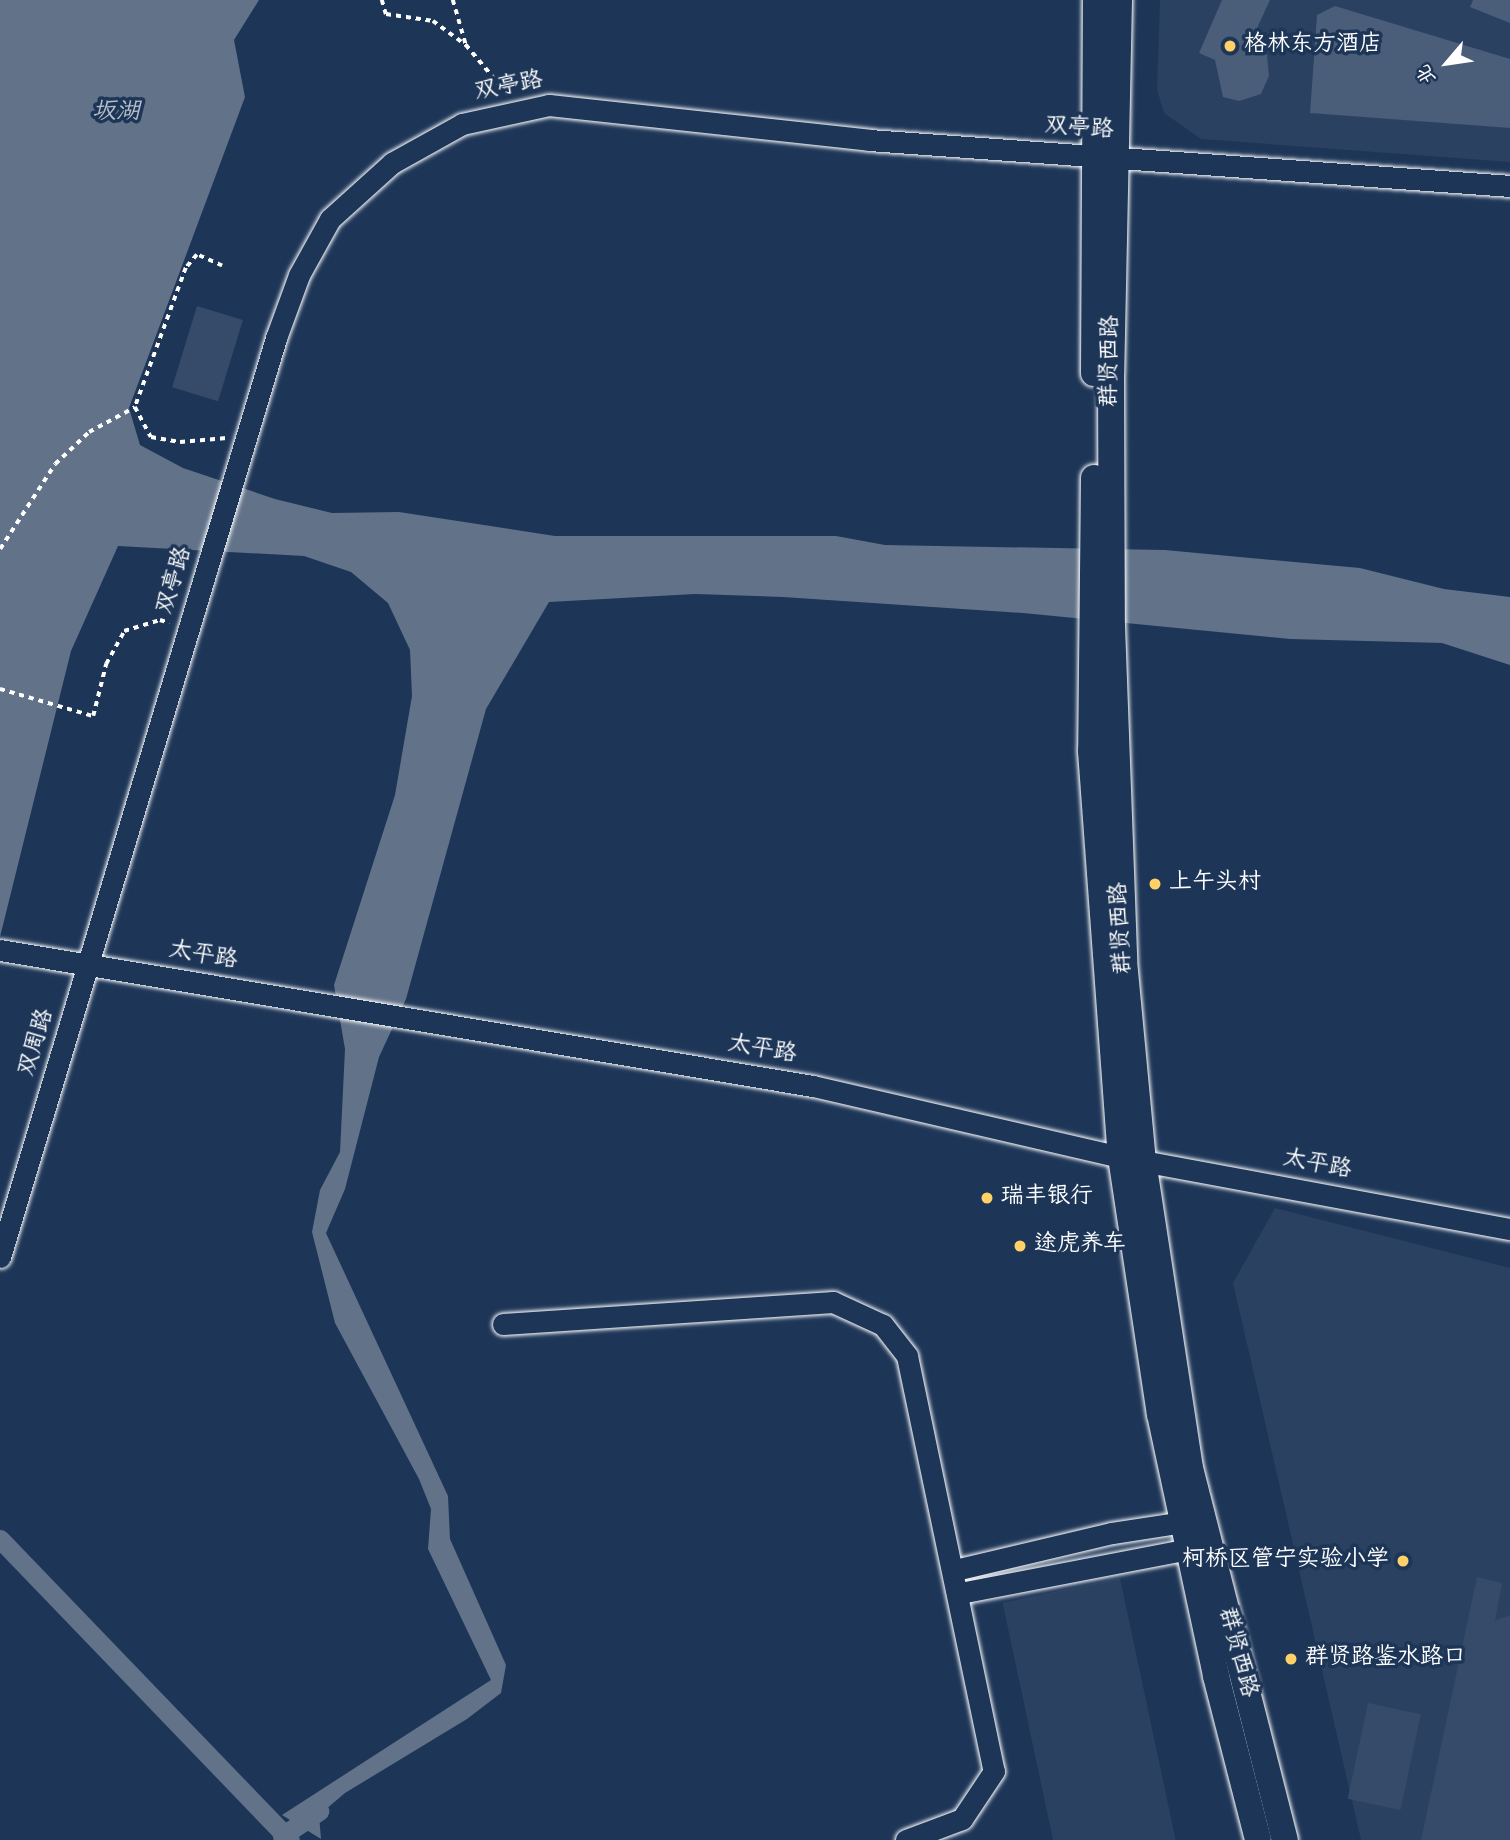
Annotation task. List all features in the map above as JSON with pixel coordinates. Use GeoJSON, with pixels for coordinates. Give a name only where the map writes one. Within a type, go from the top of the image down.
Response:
{"type":"FeatureCollection","features":[{"type":"Feature","properties":{"kind":"main road","name":"群贤西路"},"geometry":{"type":"LineString","coordinates":[[1096,0],[1105,159],[1102,625],[1093,790],[1160,1414],[1258,1840]]}},
{"type":"Feature","properties":{"kind":"main road","name":"群贤西路"},"geometry":{"type":"LineString","coordinates":[[1105,159],[1119,0]]}},
{"type":"Feature","properties":{"kind":"main road","name":"群贤西路"},"geometry":{"type":"LineString","coordinates":[[1132,1159],[1190,1468],[1285,1840]]}},
{"type":"Feature","properties":{"kind":"street","name":"双亭路"},"geometry":{"type":"LineString","coordinates":[[90,965],[246,436],[299,275],[330,219],[392,163],[462,124],[550,105],[869,140],[1510,186]]}},
{"type":"Feature","properties":{"kind":"street","name":"太平路"},"geometry":{"type":"LineString","coordinates":[[8,951],[813,1086],[1132,1159],[1510,1229]]}},
{"type":"Feature","properties":{"kind":"street","name":"双周路"},"geometry":{"type":"LineString","coordinates":[[0,1257],[90,965]]}},
{"type":"Feature","properties":{"kind":"street"},"geometry":{"type":"LineString","coordinates":[[503,1324],[833,1301],[883,1325],[908,1356],[960,1593],[994,1770],[962,1819],[906,1840]]}},
{"type":"Feature","properties":{"kind":"street"},"geometry":{"type":"LineString","coordinates":[[955,1570],[1112,1533],[1184,1522]]}},
{"type":"Feature","properties":{"kind":"street"},"geometry":{"type":"LineString","coordinates":[[960,1593],[1189,1549]]}},
{"type":"Feature","properties":{"kind":"path"},"geometry":{"type":"LineString","coordinates":[[382,0],[386,14],[433,21],[466,45],[519,111]]}},
{"type":"Feature","properties":{"kind":"path"},"geometry":{"type":"LineString","coordinates":[[453,0],[466,45]]}},
{"type":"Feature","properties":{"kind":"path"},"geometry":{"type":"LineString","coordinates":[[0,549],[55,464],[89,432],[135,407],[186,268],[197,255],[222,266]]}},
{"type":"Feature","properties":{"kind":"path"},"geometry":{"type":"LineString","coordinates":[[135,407],[151,438],[180,442],[246,436]]}},
{"type":"Feature","properties":{"kind":"path"},"geometry":{"type":"LineString","coordinates":[[0,689],[93,716],[106,664],[124,631],[160,620],[189,629]]}},
{"type":"Feature","properties":{"kind":"shaded area"},"geometry":{"type":"Polygon","coordinates":[[[1160,0],[1510,0],[1510,162],[1201,139],[1164,113],[1157,90],[1160,0]]]}},
{"type":"Feature","properties":{"kind":"shaded area"},"geometry":{"type":"Polygon","coordinates":[[[197,306],[243,320],[218,401],[172,387],[197,306]]]}},
{"type":"Feature","properties":{"kind":"shaded area","name":"柯桥区管宁实验小学"},"geometry":{"type":"Polygon","coordinates":[[[1275,1208],[1510,1268],[1510,1840],[1361,1840],[1233,1283],[1275,1208]]]}},
{"type":"Feature","properties":{"kind":"shaded area"},"geometry":{"type":"Polygon","coordinates":[[[1477,1577],[1502,1583],[1495,1621],[1510,1615],[1510,1840],[1421,1840],[1477,1577]]]}},
{"type":"Feature","properties":{"kind":"shaded area"},"geometry":{"type":"Polygon","coordinates":[[[1120,1578],[1176,1840],[1053,1840],[1003,1603],[1120,1578]]]}},
{"type":"Feature","properties":{"kind":"shaded area"},"geometry":{"type":"Polygon","coordinates":[[[1368,1703],[1421,1714],[1400,1810],[1348,1799],[1368,1703]]]}},
{"type":"Feature","properties":{"kind":"water","name":"坂湖"},"geometry":{"type":"Polygon","coordinates":[[[0,0],[259,0],[234,40],[245,97],[129,408],[140,445],[183,468],[275,499],[332,513],[399,512],[555,536],[836,536],[885,545],[1165,550],[1360,568],[1444,589],[1510,597],[1510,665],[1442,643],[1290,639],[1023,613],[783,597],[695,594],[549,602],[486,709],[406,999],[379,1057],[345,1189],[326,1233],[448,1496],[450,1539],[506,1665],[501,1693],[467,1719],[345,1793],[319,1815],[321,1839],[282,1815],[491,1680],[428,1549],[431,1509],[419,1479],[335,1323],[312,1232],[320,1190],[340,1152],[345,1049],[334,985],[395,795],[412,696],[410,650],[388,603],[351,572],[304,556],[118,546],[71,651],[0,937],[0,0]]]}},
{"type":"Feature","properties":{"kind":"building","name":"格林东方酒店"},"geometry":{"type":"Polygon","coordinates":[[[1222,0],[1270,0],[1252,39],[1267,55],[1269,76],[1261,94],[1239,101],[1223,97],[1215,60],[1199,53],[1222,0]]]}},
{"type":"Feature","properties":{"kind":"building"},"geometry":{"type":"Polygon","coordinates":[[[1473,0],[1510,0],[1510,23],[1470,7],[1473,0]]]}},
{"type":"Feature","properties":{"kind":"building"},"geometry":{"type":"Polygon","coordinates":[[[1335,6],[1510,59],[1510,128],[1310,113],[1317,15],[1335,6]]]}},
{"type":"Feature","properties":{"kind":"waterway"},"geometry":{"type":"LineString","coordinates":[[0,1539],[290,1840]]}},
{"type":"Feature","properties":{"kind":"waterway"},"geometry":{"type":"LineString","coordinates":[[282,1836],[319,1811]]}},
{"type":"Feature","properties":{"kind":"place","name":"格林东方酒店"},"geometry":{"type":"Point","coordinates":[1230,46]}},
{"type":"Feature","properties":{"kind":"place","name":"上午头村"},"geometry":{"type":"Point","coordinates":[1155,884]}},
{"type":"Feature","properties":{"kind":"place","name":"瑞丰银行"},"geometry":{"type":"Point","coordinates":[987,1198]}},
{"type":"Feature","properties":{"kind":"place","name":"途虎养车"},"geometry":{"type":"Point","coordinates":[1020,1246]}},
{"type":"Feature","properties":{"kind":"place","name":"柯桥区管宁实验小学"},"geometry":{"type":"Point","coordinates":[1403,1561]}},
{"type":"Feature","properties":{"kind":"place","name":"群贤路鉴水路口"},"geometry":{"type":"Point","coordinates":[1291,1659]}}]}
